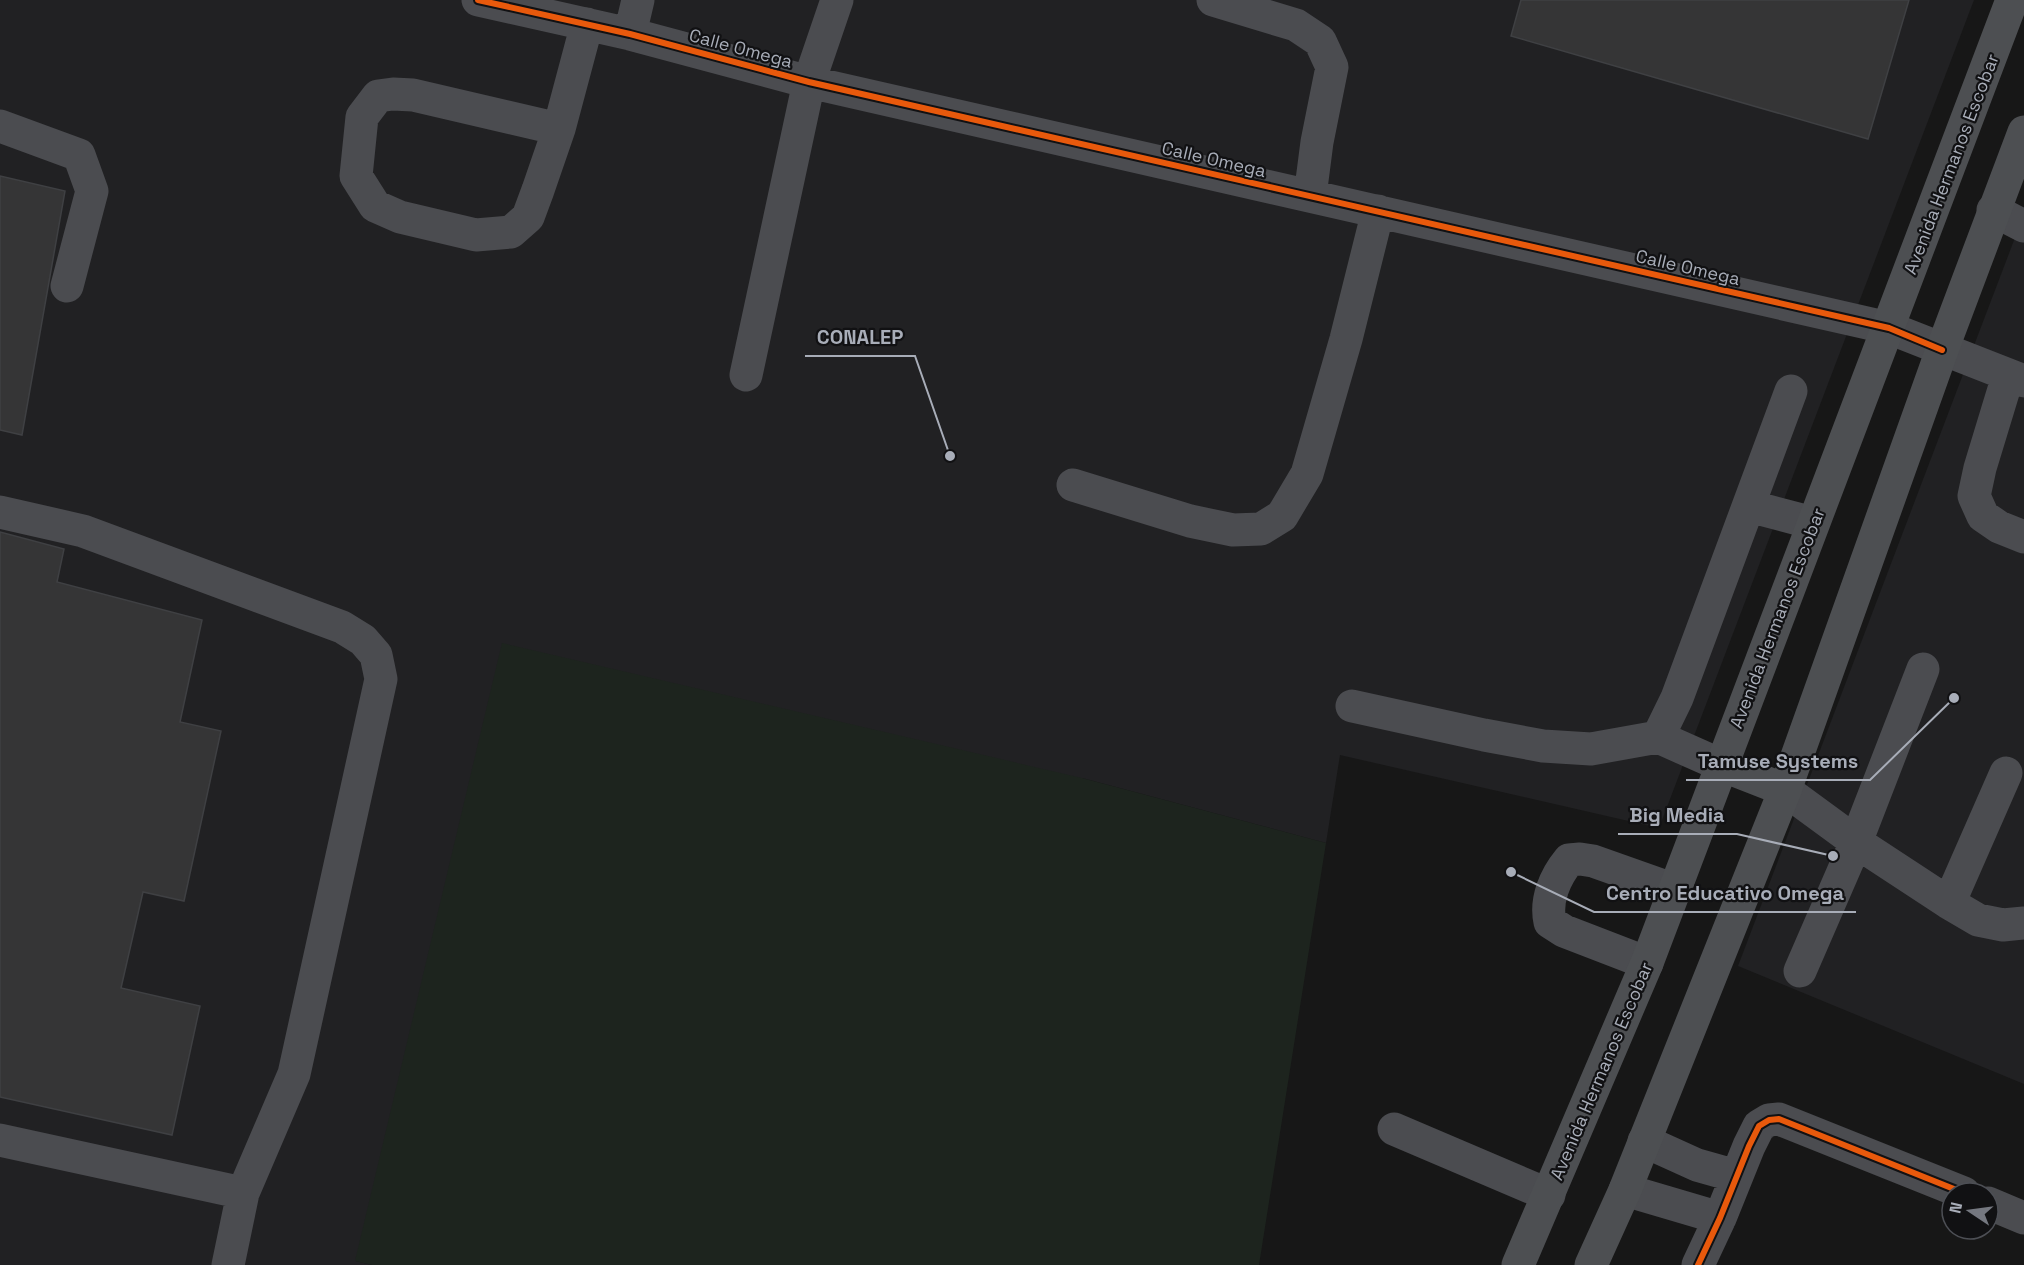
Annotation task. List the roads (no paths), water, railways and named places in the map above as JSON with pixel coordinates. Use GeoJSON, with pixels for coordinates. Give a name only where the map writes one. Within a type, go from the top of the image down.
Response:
{"type":"FeatureCollection","features":[{"type":"Feature","properties":{"kind":"main road","name":"Avenida Hermanos Escobar"},"geometry":{"type":"LineString","coordinates":[[1518,1265],[1647,963],[2012,0]]}},
{"type":"Feature","properties":{"kind":"main road"},"geometry":{"type":"LineString","coordinates":[[1591,1265],[1625,1190],[1785,790],[1942,350],[2024,132]]}},
{"type":"Feature","properties":{"kind":"main road"},"geometry":{"type":"LineString","coordinates":[[1721,765],[1785,790]]}},
{"type":"Feature","properties":{"kind":"street","name":"Calle Omega"},"geometry":{"type":"LineString","coordinates":[[478,0],[630,34],[809,82],[1889,328],[2016,379]]}},
{"type":"Feature","properties":{"kind":"street"},"geometry":{"type":"LineString","coordinates":[[630,34],[638,0]]}},
{"type":"Feature","properties":{"kind":"street"},"geometry":{"type":"LineString","coordinates":[[747,375],[809,82],[837,0]]}},
{"type":"Feature","properties":{"kind":"street"},"geometry":{"type":"LineString","coordinates":[[1213,0],[1296,25],[1320,41],[1332,67],[1317,142],[1310,196]]}},
{"type":"Feature","properties":{"kind":"street"},"geometry":{"type":"LineString","coordinates":[[559,129],[413,95],[378,96],[362,117],[356,176],[375,206],[400,217],[476,235],[511,232],[528,217],[559,129],[587,24]]}},
{"type":"Feature","properties":{"kind":"street"},"geometry":{"type":"LineString","coordinates":[[0,126],[79,154],[92,191],[67,286]]}},
{"type":"Feature","properties":{"kind":"street"},"geometry":{"type":"LineString","coordinates":[[1993,210],[2024,226]]}},
{"type":"Feature","properties":{"kind":"street"},"geometry":{"type":"LineString","coordinates":[[1073,486],[1190,521],[1233,530],[1261,529],[1282,516],[1307,474],[1346,339],[1377,211]]}},
{"type":"Feature","properties":{"kind":"street"},"geometry":{"type":"LineString","coordinates":[[2016,379],[1980,468],[1974,496],[1983,516],[1999,527],[2024,537]]}},
{"type":"Feature","properties":{"kind":"street"},"geometry":{"type":"LineString","coordinates":[[1658,737],[1677,698],[1791,392]]}},
{"type":"Feature","properties":{"kind":"street"},"geometry":{"type":"LineString","coordinates":[[1749,506],[1813,523]]}},
{"type":"Feature","properties":{"kind":"street"},"geometry":{"type":"LineString","coordinates":[[0,512],[82,531],[342,627],[363,640],[376,655],[381,679],[294,1074],[243,1193],[228,1265]]}},
{"type":"Feature","properties":{"kind":"street"},"geometry":{"type":"LineString","coordinates":[[1800,971],[1856,842],[1923,669]]}},
{"type":"Feature","properties":{"kind":"street"},"geometry":{"type":"LineString","coordinates":[[1352,706],[1543,746],[1591,749],[1658,737],[1721,765]]}},
{"type":"Feature","properties":{"kind":"street"},"geometry":{"type":"LineString","coordinates":[[1949,903],[2006,773]]}},
{"type":"Feature","properties":{"kind":"street"},"geometry":{"type":"LineString","coordinates":[[1785,790],[1856,842],[1978,920],[2003,925],[2024,923]]}},
{"type":"Feature","properties":{"kind":"street"},"geometry":{"type":"LineString","coordinates":[[1647,963],[1564,931],[1550,922],[1547,909],[1559,873],[1569,861],[1580,859],[1593,861],[1675,890]]}},
{"type":"Feature","properties":{"kind":"street"},"geometry":{"type":"LineString","coordinates":[[1698,1265],[1759,1126],[1769,1120],[1779,1119],[1940,1183]]}},
{"type":"Feature","properties":{"kind":"street"},"geometry":{"type":"LineString","coordinates":[[1394,1129],[1549,1195]]}},
{"type":"Feature","properties":{"kind":"street"},"geometry":{"type":"LineString","coordinates":[[0,1140],[243,1193]]}},
{"type":"Feature","properties":{"kind":"street"},"geometry":{"type":"LineString","coordinates":[[1644,1141],[1697,1165],[1736,1176]]}},
{"type":"Feature","properties":{"kind":"street"},"geometry":{"type":"LineString","coordinates":[[1625,1190],[1720,1218]]}},
{"type":"Feature","properties":{"kind":"street"},"geometry":{"type":"LineString","coordinates":[[2000,1208],[2024,1218]]}},
{"type":"Feature","properties":{"kind":"place","name":"CONALEP"},"geometry":{"type":"Point","coordinates":[950,456]}},
{"type":"Feature","properties":{"kind":"place","name":"Tamuse Systems"},"geometry":{"type":"Point","coordinates":[1954,698]}},
{"type":"Feature","properties":{"kind":"place","name":"Big Media"},"geometry":{"type":"Point","coordinates":[1833,856]}},
{"type":"Feature","properties":{"kind":"place","name":"Centro Educativo Omega"},"geometry":{"type":"Point","coordinates":[1511,872]}}]}
